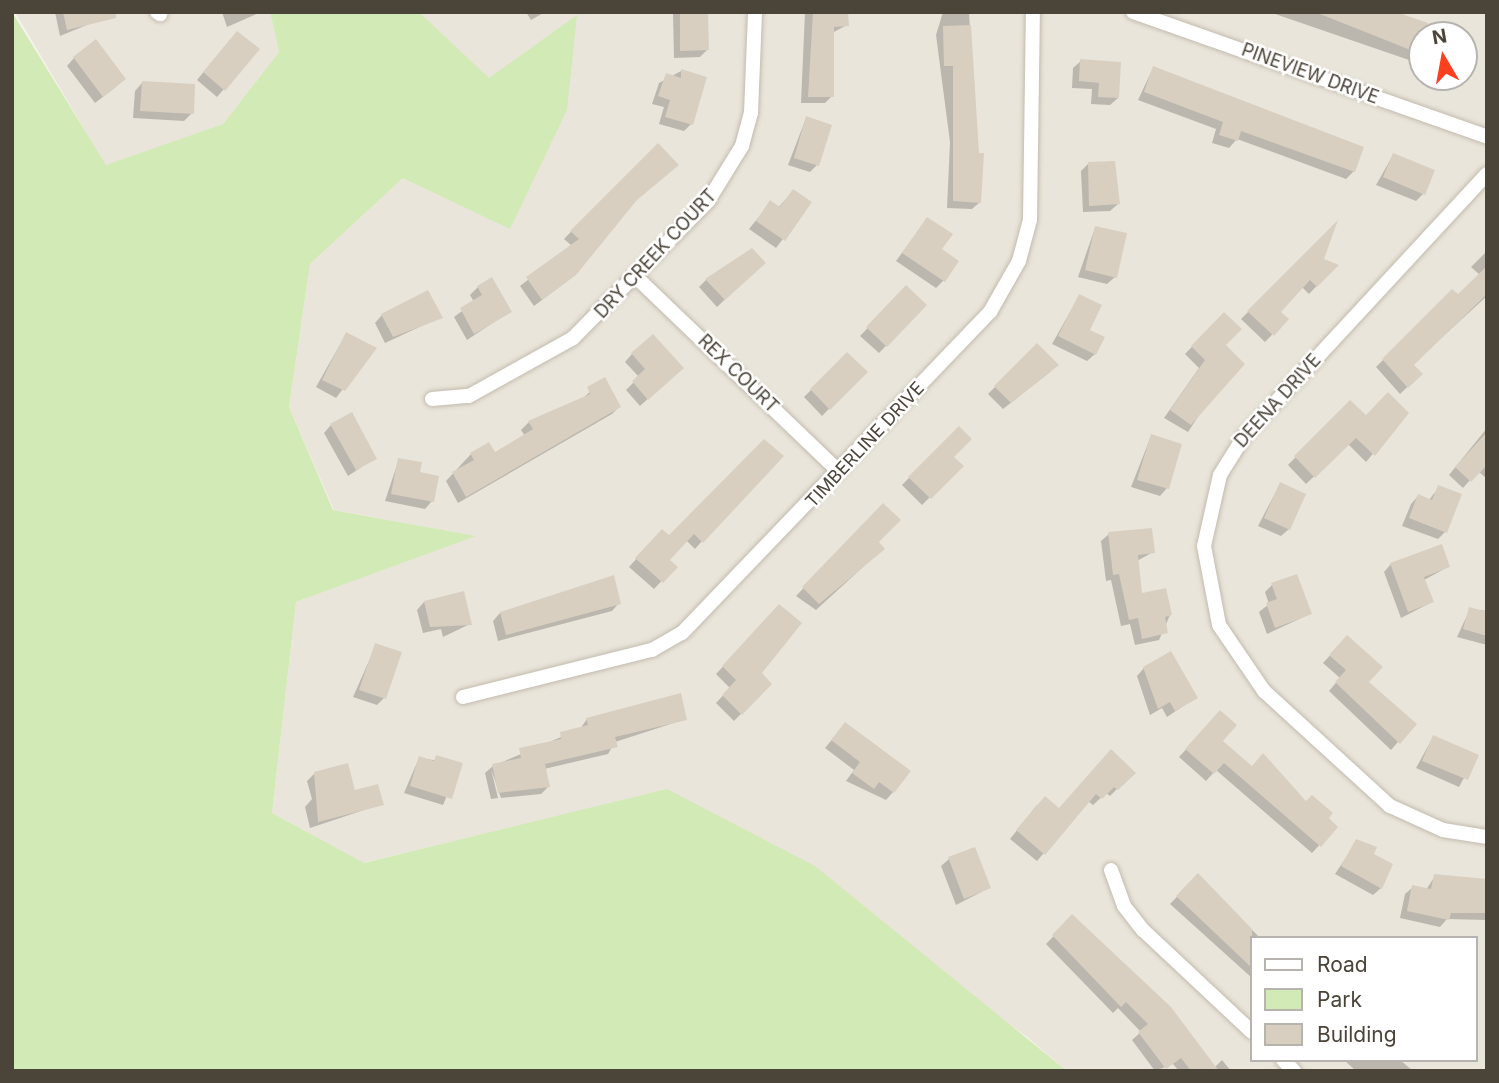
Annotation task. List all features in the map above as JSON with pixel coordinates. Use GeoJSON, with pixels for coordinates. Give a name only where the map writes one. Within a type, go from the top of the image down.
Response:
{"type":"FeatureCollection","features":[{"type":"Feature","properties":{"kind":"street","name":"DRY CREEK COURT"},"geometry":{"type":"LineString","coordinates":[[432,399],[469,396],[525,368],[588,326],[708,201],[742,146],[755,90],[755,12]]}},
{"type":"Feature","properties":{"kind":"street","name":"TIMBERLINE DRIVE"},"geometry":{"type":"LineString","coordinates":[[463,697],[652,650],[682,633],[990,312],[1019,261],[1034,166],[1033,12]]}},
{"type":"Feature","properties":{"kind":"street","name":"PINEVIEW DRIVE"},"geometry":{"type":"LineString","coordinates":[[1133,12],[1487,137]]}},
{"type":"Feature","properties":{"kind":"street","name":"DEENA DRIVE"},"geometry":{"type":"LineString","coordinates":[[1487,174],[1245,435],[1220,475],[1204,546],[1219,625],[1264,691],[1390,806],[1443,830],[1487,837]]}},
{"type":"Feature","properties":{"kind":"street","name":"REX COURT"},"geometry":{"type":"LineString","coordinates":[[636,276],[839,472]]}},
{"type":"Feature","properties":{"kind":"street"},"geometry":{"type":"LineString","coordinates":[[1111,870],[1124,906],[1143,929],[1250,1030]]}},
{"type":"Feature","properties":{"kind":"shaded area"},"geometry":{"type":"Polygon","coordinates":[[[15,12],[270,12],[279,52],[223,124],[106,166],[15,12]]]}},
{"type":"Feature","properties":{"kind":"shaded area"},"geometry":{"type":"Polygon","coordinates":[[[419,12],[1487,12],[1487,1071],[1067,1071],[1026,1036],[667,790],[363,863],[272,813],[296,602],[475,536],[334,510],[289,407],[310,264],[403,178],[488,78],[419,12]]]}},
{"type":"Feature","properties":{"kind":"green space"},"geometry":{"type":"Polygon","coordinates":[[[12,12],[106,165],[223,124],[279,52],[270,12],[419,12],[489,78],[577,15],[567,110],[510,229],[403,178],[310,264],[289,407],[333,510],[476,536],[296,602],[272,813],[364,863],[667,789],[815,866],[1067,1071],[12,1071],[12,12]]]}},
{"type":"Feature","properties":{"kind":"building"},"geometry":{"type":"Polygon","coordinates":[[[63,12],[116,12],[116,18],[67,30],[63,12]]]}},
{"type":"Feature","properties":{"kind":"building"},"geometry":{"type":"Polygon","coordinates":[[[680,12],[708,12],[709,50],[680,51],[680,12]]]}},
{"type":"Feature","properties":{"kind":"building"},"geometry":{"type":"Polygon","coordinates":[[[813,12],[848,12],[849,26],[834,27],[834,97],[808,97],[813,12]]]}},
{"type":"Feature","properties":{"kind":"building"},"geometry":{"type":"Polygon","coordinates":[[[1315,12],[1396,12],[1422,21],[1408,21],[1408,49],[1315,12]]]}},
{"type":"Feature","properties":{"kind":"building"},"geometry":{"type":"Polygon","coordinates":[[[971,25],[979,153],[984,153],[981,203],[953,201],[953,66],[944,66],[943,26],[971,25]]]}},
{"type":"Feature","properties":{"kind":"building"},"geometry":{"type":"Polygon","coordinates":[[[237,31],[260,49],[225,91],[203,72],[237,31]]]}},
{"type":"Feature","properties":{"kind":"building"},"geometry":{"type":"Polygon","coordinates":[[[96,39],[126,79],[103,97],[73,57],[96,39]]]}},
{"type":"Feature","properties":{"kind":"building"},"geometry":{"type":"Polygon","coordinates":[[[1080,59],[1121,62],[1119,98],[1098,97],[1099,83],[1079,81],[1080,59]]]}},
{"type":"Feature","properties":{"kind":"building"},"geometry":{"type":"Polygon","coordinates":[[[1153,66],[1364,147],[1355,172],[1241,131],[1238,141],[1219,135],[1223,122],[1144,92],[1153,66]]]}},
{"type":"Feature","properties":{"kind":"building"},"geometry":{"type":"Polygon","coordinates":[[[681,69],[707,77],[693,125],[665,117],[670,100],[658,96],[666,73],[681,78],[681,69]]]}},
{"type":"Feature","properties":{"kind":"building"},"geometry":{"type":"Polygon","coordinates":[[[142,81],[195,84],[194,114],[140,111],[142,81]]]}},
{"type":"Feature","properties":{"kind":"building"},"geometry":{"type":"Polygon","coordinates":[[[806,116],[832,125],[819,166],[794,158],[806,116]]]}},
{"type":"Feature","properties":{"kind":"building"},"geometry":{"type":"Polygon","coordinates":[[[658,143],[679,165],[637,200],[576,275],[542,300],[526,277],[579,239],[570,231],[658,143]]]}},
{"type":"Feature","properties":{"kind":"building"},"geometry":{"type":"Polygon","coordinates":[[[1393,153],[1435,170],[1425,195],[1383,177],[1393,153]]]}},
{"type":"Feature","properties":{"kind":"building"},"geometry":{"type":"Polygon","coordinates":[[[1115,161],[1120,204],[1089,206],[1088,162],[1115,161]]]}},
{"type":"Feature","properties":{"kind":"building"},"geometry":{"type":"Polygon","coordinates":[[[793,189],[812,202],[785,241],[756,221],[770,200],[780,207],[793,189]]]}},
{"type":"Feature","properties":{"kind":"building"},"geometry":{"type":"Polygon","coordinates":[[[927,217],[953,234],[942,249],[959,261],[945,282],[902,253],[927,217]]]}},
{"type":"Feature","properties":{"kind":"building"},"geometry":{"type":"Polygon","coordinates":[[[1338,220],[1324,259],[1339,265],[1317,287],[1310,280],[1281,312],[1289,319],[1274,336],[1247,311],[1338,220]]]}},
{"type":"Feature","properties":{"kind":"building"},"geometry":{"type":"Polygon","coordinates":[[[1095,226],[1127,233],[1117,278],[1085,270],[1095,226]]]}},
{"type":"Feature","properties":{"kind":"building"},"geometry":{"type":"Polygon","coordinates":[[[752,248],[766,263],[725,300],[705,279],[752,248]]]}},
{"type":"Feature","properties":{"kind":"building"},"geometry":{"type":"Polygon","coordinates":[[[1487,266],[1487,294],[1414,365],[1423,374],[1408,388],[1382,359],[1452,289],[1458,294],[1487,266]]]}},
{"type":"Feature","properties":{"kind":"building"},"geometry":{"type":"Polygon","coordinates":[[[492,277],[512,312],[474,334],[460,308],[482,295],[477,286],[492,277]]]}},
{"type":"Feature","properties":{"kind":"building"},"geometry":{"type":"Polygon","coordinates":[[[906,285],[927,305],[887,347],[866,327],[906,285]]]}},
{"type":"Feature","properties":{"kind":"building"},"geometry":{"type":"Polygon","coordinates":[[[428,290],[443,318],[393,337],[381,314],[428,290]]]}},
{"type":"Feature","properties":{"kind":"building"},"geometry":{"type":"Polygon","coordinates":[[[1079,294],[1102,305],[1090,330],[1105,337],[1096,355],[1058,336],[1079,294]]]}},
{"type":"Feature","properties":{"kind":"building"},"geometry":{"type":"Polygon","coordinates":[[[1224,312],[1242,329],[1226,345],[1245,364],[1191,425],[1170,410],[1205,360],[1191,346],[1224,312]]]}},
{"type":"Feature","properties":{"kind":"building"},"geometry":{"type":"Polygon","coordinates":[[[346,332],[377,348],[345,391],[322,380],[346,332]]]}},
{"type":"Feature","properties":{"kind":"building"},"geometry":{"type":"Polygon","coordinates":[[[653,334],[684,368],[648,400],[632,381],[645,369],[631,353],[653,334]]]}},
{"type":"Feature","properties":{"kind":"building"},"geometry":{"type":"Polygon","coordinates":[[[1037,343],[1059,365],[1011,403],[994,386],[1037,343]]]}},
{"type":"Feature","properties":{"kind":"building"},"geometry":{"type":"Polygon","coordinates":[[[847,352],[868,372],[830,410],[810,389],[847,352]]]}},
{"type":"Feature","properties":{"kind":"building"},"geometry":{"type":"Polygon","coordinates":[[[605,377],[621,407],[466,497],[452,472],[474,460],[470,453],[489,442],[495,452],[533,429],[528,421],[590,394],[587,387],[605,377]]]}},
{"type":"Feature","properties":{"kind":"building"},"geometry":{"type":"Polygon","coordinates":[[[1388,392],[1409,413],[1375,456],[1356,438],[1315,478],[1294,456],[1350,400],[1366,415],[1388,392]]]}},
{"type":"Feature","properties":{"kind":"building"},"geometry":{"type":"Polygon","coordinates":[[[352,412],[377,459],[356,470],[330,424],[352,412]]]}},
{"type":"Feature","properties":{"kind":"building"},"geometry":{"type":"Polygon","coordinates":[[[959,426],[972,439],[954,457],[964,466],[931,499],[908,477],[959,426]]]}},
{"type":"Feature","properties":{"kind":"building"},"geometry":{"type":"Polygon","coordinates":[[[1487,432],[1487,465],[1471,482],[1455,467],[1487,432]]]}},
{"type":"Feature","properties":{"kind":"building"},"geometry":{"type":"Polygon","coordinates":[[[1151,434],[1182,444],[1169,489],[1137,480],[1151,434]]]}},
{"type":"Feature","properties":{"kind":"building"},"geometry":{"type":"Polygon","coordinates":[[[764,439],[784,456],[703,543],[694,534],[670,560],[678,567],[663,583],[635,558],[662,529],[669,535],[764,439]]]}},
{"type":"Feature","properties":{"kind":"building"},"geometry":{"type":"Polygon","coordinates":[[[398,458],[422,462],[420,472],[439,476],[434,502],[391,494],[398,458]]]}},
{"type":"Feature","properties":{"kind":"building"},"geometry":{"type":"Polygon","coordinates":[[[1280,482],[1306,494],[1290,530],[1264,518],[1280,482]]]}},
{"type":"Feature","properties":{"kind":"building"},"geometry":{"type":"Polygon","coordinates":[[[1438,485],[1462,494],[1447,533],[1409,518],[1418,494],[1432,500],[1438,485]]]}},
{"type":"Feature","properties":{"kind":"building"},"geometry":{"type":"Polygon","coordinates":[[[883,503],[901,520],[879,542],[885,549],[819,604],[802,587],[883,503]]]}},
{"type":"Feature","properties":{"kind":"building"},"geometry":{"type":"Polygon","coordinates":[[[1152,528],[1155,553],[1138,555],[1142,593],[1166,588],[1172,615],[1165,617],[1168,633],[1142,639],[1138,618],[1129,620],[1119,574],[1113,575],[1108,532],[1152,528]]]}},
{"type":"Feature","properties":{"kind":"building"},"geometry":{"type":"Polygon","coordinates":[[[1442,544],[1450,567],[1424,577],[1434,602],[1408,612],[1390,563],[1442,544]]]}},
{"type":"Feature","properties":{"kind":"building"},"geometry":{"type":"Polygon","coordinates":[[[1297,574],[1312,614],[1275,628],[1266,603],[1277,599],[1271,583],[1297,574]]]}},
{"type":"Feature","properties":{"kind":"building"},"geometry":{"type":"Polygon","coordinates":[[[614,575],[621,604],[506,635],[500,612],[614,575]]]}},
{"type":"Feature","properties":{"kind":"building"},"geometry":{"type":"Polygon","coordinates":[[[464,591],[472,625],[430,627],[424,601],[464,591]]]}},
{"type":"Feature","properties":{"kind":"building"},"geometry":{"type":"Polygon","coordinates":[[[779,604],[802,623],[762,673],[772,684],[742,715],[722,695],[736,680],[722,666],[779,604]]]}},
{"type":"Feature","properties":{"kind":"building"},"geometry":{"type":"Polygon","coordinates":[[[1469,607],[1487,612],[1487,636],[1463,629],[1469,607]]]}},
{"type":"Feature","properties":{"kind":"building"},"geometry":{"type":"Polygon","coordinates":[[[1347,635],[1383,667],[1369,682],[1417,724],[1400,744],[1335,682],[1346,670],[1329,655],[1347,635]]]}},
{"type":"Feature","properties":{"kind":"building"},"geometry":{"type":"Polygon","coordinates":[[[375,643],[402,652],[386,699],[359,690],[375,643]]]}},
{"type":"Feature","properties":{"kind":"building"},"geometry":{"type":"Polygon","coordinates":[[[1171,651],[1198,698],[1175,711],[1170,702],[1158,709],[1143,667],[1171,651]]]}},
{"type":"Feature","properties":{"kind":"building"},"geometry":{"type":"Polygon","coordinates":[[[681,693],[687,720],[615,737],[618,747],[545,764],[550,787],[498,793],[492,764],[521,758],[519,748],[561,739],[560,732],[588,725],[586,718],[681,693]]]}},
{"type":"Feature","properties":{"kind":"building"},"geometry":{"type":"Polygon","coordinates":[[[1220,710],[1237,725],[1223,741],[1252,766],[1263,753],[1306,801],[1312,795],[1333,813],[1329,818],[1338,827],[1321,847],[1224,763],[1214,774],[1185,749],[1220,710]]]}},
{"type":"Feature","properties":{"kind":"building"},"geometry":{"type":"Polygon","coordinates":[[[845,722],[911,771],[894,793],[879,782],[874,789],[852,773],[860,762],[831,740],[845,722]]]}},
{"type":"Feature","properties":{"kind":"building"},"geometry":{"type":"Polygon","coordinates":[[[1433,735],[1479,755],[1468,780],[1422,761],[1433,735]]]}},
{"type":"Feature","properties":{"kind":"building"},"geometry":{"type":"Polygon","coordinates":[[[1111,749],[1136,773],[1118,790],[1114,787],[1102,799],[1096,794],[1045,855],[1016,830],[1045,796],[1059,808],[1111,749]]]}},
{"type":"Feature","properties":{"kind":"building"},"geometry":{"type":"Polygon","coordinates":[[[436,755],[463,763],[452,799],[410,786],[419,756],[434,761],[436,755]]]}},
{"type":"Feature","properties":{"kind":"building"},"geometry":{"type":"Polygon","coordinates":[[[348,763],[355,790],[378,784],[384,805],[318,822],[314,772],[348,763]]]}},
{"type":"Feature","properties":{"kind":"building"},"geometry":{"type":"Polygon","coordinates":[[[1356,839],[1377,847],[1374,854],[1393,864],[1382,889],[1341,866],[1356,839]]]}},
{"type":"Feature","properties":{"kind":"building"},"geometry":{"type":"Polygon","coordinates":[[[975,847],[991,888],[964,899],[948,857],[975,847]]]}},
{"type":"Feature","properties":{"kind":"building"},"geometry":{"type":"Polygon","coordinates":[[[1198,873],[1252,929],[1250,966],[1176,896],[1198,873]]]}},
{"type":"Feature","properties":{"kind":"building"},"geometry":{"type":"Polygon","coordinates":[[[1434,874],[1487,879],[1487,913],[1451,913],[1449,920],[1407,911],[1412,885],[1431,889],[1434,874]]]}},
{"type":"Feature","properties":{"kind":"building"},"geometry":{"type":"Polygon","coordinates":[[[1072,914],[1171,1007],[1219,1071],[1191,1071],[1181,1058],[1166,1069],[1138,1032],[1148,1024],[1126,1002],[1121,1007],[1052,935],[1072,914]]]}}]}
